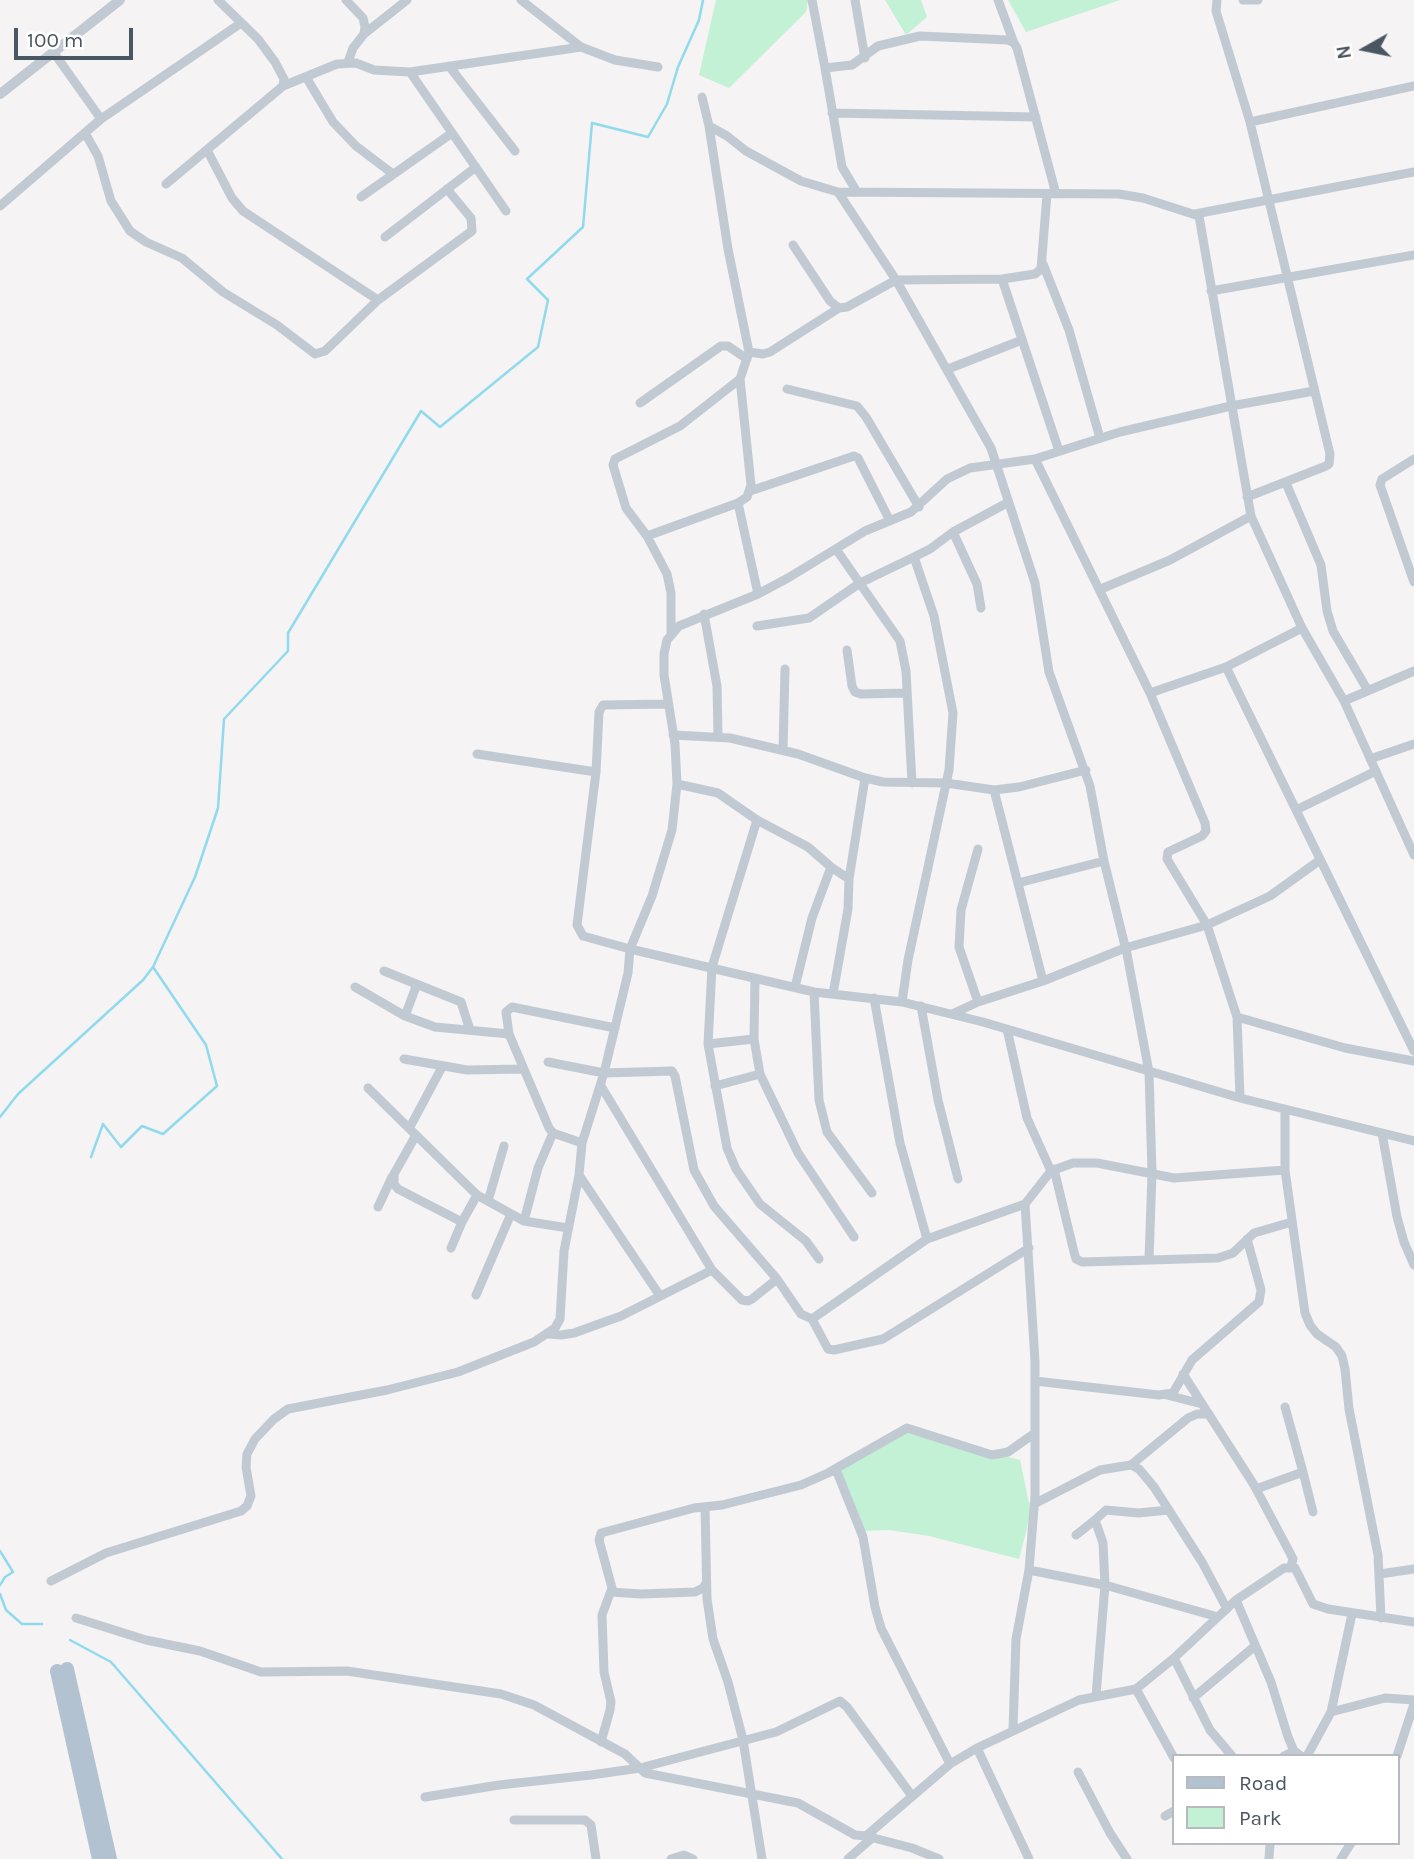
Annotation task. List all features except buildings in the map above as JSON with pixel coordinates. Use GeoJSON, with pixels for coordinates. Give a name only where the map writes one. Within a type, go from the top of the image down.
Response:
{"type":"FeatureCollection","features":[{"type":"Feature","properties":{"kind":"main road"},"geometry":{"type":"LineString","coordinates":[[99,1859],[62,1670],[110,1859]]}},
{"type":"Feature","properties":{"kind":"street"},"geometry":{"type":"LineString","coordinates":[[0,94],[120,0]]}},
{"type":"Feature","properties":{"kind":"street"},"geometry":{"type":"LineString","coordinates":[[218,0],[258,40],[275,62],[284,79],[283,86]]}},
{"type":"Feature","properties":{"kind":"street"},"geometry":{"type":"LineString","coordinates":[[346,0],[363,18],[364,34]]}},
{"type":"Feature","properties":{"kind":"street"},"geometry":{"type":"LineString","coordinates":[[348,62],[353,48],[364,34],[407,0]]}},
{"type":"Feature","properties":{"kind":"street"},"geometry":{"type":"LineString","coordinates":[[521,0],[581,47],[615,60],[658,67]]}},
{"type":"Feature","properties":{"kind":"street"},"geometry":{"type":"LineString","coordinates":[[812,0],[842,167],[857,192]]}},
{"type":"Feature","properties":{"kind":"street"},"geometry":{"type":"LineString","coordinates":[[855,0],[864,58]]}},
{"type":"Feature","properties":{"kind":"street"},"geometry":{"type":"LineString","coordinates":[[640,403],[721,346],[728,346],[748,355],[770,352],[839,308],[847,307],[896,280],[1002,279],[1035,274],[1041,269],[1051,194],[1017,48],[998,0]]}},
{"type":"Feature","properties":{"kind":"street"},"geometry":{"type":"LineString","coordinates":[[1217,0],[1216,12],[1250,122],[1330,454],[1329,464],[1247,497]]}},
{"type":"Feature","properties":{"kind":"street"},"geometry":{"type":"LineString","coordinates":[[1242,0],[1258,0]]}},
{"type":"Feature","properties":{"kind":"street"},"geometry":{"type":"LineString","coordinates":[[0,206],[101,119],[241,23]]}},
{"type":"Feature","properties":{"kind":"street"},"geometry":{"type":"LineString","coordinates":[[825,68],[852,65],[878,46],[920,36],[1008,40],[1014,43]]}},
{"type":"Feature","properties":{"kind":"street"},"geometry":{"type":"LineString","coordinates":[[166,184],[283,86],[348,62],[374,70],[410,72],[581,47]]}},
{"type":"Feature","properties":{"kind":"street"},"geometry":{"type":"LineString","coordinates":[[54,53],[101,119]]}},
{"type":"Feature","properties":{"kind":"street"},"geometry":{"type":"LineString","coordinates":[[449,66],[515,151]]}},
{"type":"Feature","properties":{"kind":"street"},"geometry":{"type":"LineString","coordinates":[[410,72],[506,211]]}},
{"type":"Feature","properties":{"kind":"street"},"geometry":{"type":"LineString","coordinates":[[306,77],[333,122],[356,146],[393,174]]}},
{"type":"Feature","properties":{"kind":"street"},"geometry":{"type":"LineString","coordinates":[[1250,122],[1414,86]]}},
{"type":"Feature","properties":{"kind":"street"},"geometry":{"type":"LineString","coordinates":[[647,536],[738,503],[747,497],[750,491],[740,379],[748,355],[702,97]]}},
{"type":"Feature","properties":{"kind":"street"},"geometry":{"type":"LineString","coordinates":[[832,113],[1035,117]]}},
{"type":"Feature","properties":{"kind":"street"},"geometry":{"type":"LineString","coordinates":[[709,126],[801,181],[838,191],[1119,194],[1143,198],[1195,214],[1413,173],[1414,184]]}},
{"type":"Feature","properties":{"kind":"street"},"geometry":{"type":"LineString","coordinates":[[85,133],[98,156],[111,201],[131,231],[146,242],[182,258],[223,292],[277,325],[315,354],[325,351],[378,300],[472,230],[471,218],[447,189]]}},
{"type":"Feature","properties":{"kind":"street"},"geometry":{"type":"LineString","coordinates":[[361,197],[452,133]]}},
{"type":"Feature","properties":{"kind":"street"},"geometry":{"type":"LineString","coordinates":[[206,150],[232,198],[243,211],[378,300]]}},
{"type":"Feature","properties":{"kind":"street"},"geometry":{"type":"LineString","coordinates":[[386,237],[476,167]]}},
{"type":"Feature","properties":{"kind":"street"},"geometry":{"type":"LineString","coordinates":[[838,191],[896,280],[948,369],[998,466],[1007,503],[1035,583],[1049,672],[1086,770],[1149,1072],[1152,1173],[1149,1260]]}},
{"type":"Feature","properties":{"kind":"street"},"geometry":{"type":"LineString","coordinates":[[1195,214],[1200,220],[1251,516],[1302,628],[1344,701],[1414,855]]}},
{"type":"Feature","properties":{"kind":"street"},"geometry":{"type":"LineString","coordinates":[[793,245],[831,301],[839,308]]}},
{"type":"Feature","properties":{"kind":"street"},"geometry":{"type":"LineString","coordinates":[[1212,291],[1414,255]]}},
{"type":"Feature","properties":{"kind":"street"},"geometry":{"type":"LineString","coordinates":[[1042,260],[1069,330],[1100,438]]}},
{"type":"Feature","properties":{"kind":"street"},"geometry":{"type":"LineString","coordinates":[[1002,279],[1059,451]]}},
{"type":"Feature","properties":{"kind":"street"},"geometry":{"type":"LineString","coordinates":[[948,369],[1023,340]]}},
{"type":"Feature","properties":{"kind":"street"},"geometry":{"type":"LineString","coordinates":[[671,633],[671,593],[667,574],[647,536],[626,508],[613,465],[615,459],[680,426],[740,379]]}},
{"type":"Feature","properties":{"kind":"street"},"geometry":{"type":"LineString","coordinates":[[787,388],[857,406],[866,416],[919,507]]}},
{"type":"Feature","properties":{"kind":"street"},"geometry":{"type":"LineString","coordinates":[[548,1335],[560,1319],[562,1266],[579,1175],[582,1143],[601,1086],[628,973],[630,948],[652,896],[669,841],[677,784],[664,654],[671,633],[704,614],[758,594],[865,531],[919,507],[957,473],[970,468],[1035,459],[1100,438],[1231,406],[1314,390]]}},
{"type":"Feature","properties":{"kind":"street"},"geometry":{"type":"LineString","coordinates":[[750,491],[854,456],[858,458],[890,521]]}},
{"type":"Feature","properties":{"kind":"street"},"geometry":{"type":"LineString","coordinates":[[1414,458],[1382,479],[1380,485],[1414,582]]}},
{"type":"Feature","properties":{"kind":"street"},"geometry":{"type":"LineString","coordinates":[[1035,459],[1150,693],[1202,816],[1206,831],[1202,836],[1168,852],[1168,862],[1207,925],[1237,1017],[1240,1098]]}},
{"type":"Feature","properties":{"kind":"street"},"geometry":{"type":"LineString","coordinates":[[1286,482],[1321,565],[1326,611],[1333,631],[1367,689]]}},
{"type":"Feature","properties":{"kind":"street"},"geometry":{"type":"LineString","coordinates":[[738,503],[758,594]]}},
{"type":"Feature","properties":{"kind":"street"},"geometry":{"type":"LineString","coordinates":[[757,626],[809,618],[860,583],[930,549],[953,531],[1007,503]]}},
{"type":"Feature","properties":{"kind":"street"},"geometry":{"type":"LineString","coordinates":[[1101,589],[1170,560],[1251,516]]}},
{"type":"Feature","properties":{"kind":"street"},"geometry":{"type":"LineString","coordinates":[[953,531],[976,584],[981,608]]}},
{"type":"Feature","properties":{"kind":"street"},"geometry":{"type":"LineString","coordinates":[[836,549],[900,641],[907,693],[912,783]]}},
{"type":"Feature","properties":{"kind":"street"},"geometry":{"type":"LineString","coordinates":[[902,1002],[908,960],[949,770],[953,713],[934,616],[914,557]]}},
{"type":"Feature","properties":{"kind":"street"},"geometry":{"type":"LineString","coordinates":[[704,614],[717,686],[718,736]]}},
{"type":"Feature","properties":{"kind":"street"},"geometry":{"type":"LineString","coordinates":[[1150,693],[1226,667],[1302,628]]}},
{"type":"Feature","properties":{"kind":"street"},"geometry":{"type":"LineString","coordinates":[[847,650],[855,692],[907,693]]}},
{"type":"Feature","properties":{"kind":"street"},"geometry":{"type":"LineString","coordinates":[[1226,667],[1414,1051]]}},
{"type":"Feature","properties":{"kind":"street"},"geometry":{"type":"LineString","coordinates":[[783,750],[785,669]]}},
{"type":"Feature","properties":{"kind":"street"},"geometry":{"type":"LineString","coordinates":[[1344,701],[1414,671]]}},
{"type":"Feature","properties":{"kind":"street"},"geometry":{"type":"LineString","coordinates":[[667,704],[603,705],[599,712],[596,772],[577,925],[583,936],[814,992],[921,1006],[1240,1098],[1414,1141]]}},
{"type":"Feature","properties":{"kind":"street"},"geometry":{"type":"LineString","coordinates":[[673,735],[718,736],[783,750],[883,782],[946,783],[994,790],[1019,787],[1086,770]]}},
{"type":"Feature","properties":{"kind":"street"},"geometry":{"type":"LineString","coordinates":[[1370,759],[1414,744]]}},
{"type":"Feature","properties":{"kind":"street"},"geometry":{"type":"LineString","coordinates":[[478,754],[596,772]]}},
{"type":"Feature","properties":{"kind":"street"},"geometry":{"type":"LineString","coordinates":[[1296,810],[1376,771]]}},
{"type":"Feature","properties":{"kind":"street"},"geometry":{"type":"LineString","coordinates":[[833,994],[848,909],[849,879],[865,778]]}},
{"type":"Feature","properties":{"kind":"street"},"geometry":{"type":"LineString","coordinates":[[677,784],[718,793],[757,820],[808,847],[849,879]]}},
{"type":"Feature","properties":{"kind":"street"},"geometry":{"type":"LineString","coordinates":[[994,790],[1043,981]]}},
{"type":"Feature","properties":{"kind":"street"},"geometry":{"type":"LineString","coordinates":[[757,820],[712,967],[708,1044],[727,1148],[736,1169],[761,1204],[806,1241],[819,1259]]}},
{"type":"Feature","properties":{"kind":"street"},"geometry":{"type":"LineString","coordinates":[[978,849],[961,911],[958,947],[978,1002]]}},
{"type":"Feature","properties":{"kind":"street"},"geometry":{"type":"LineString","coordinates":[[952,1014],[1125,948],[1207,925],[1270,896],[1320,860]]}},
{"type":"Feature","properties":{"kind":"street"},"geometry":{"type":"LineString","coordinates":[[1018,883],[1104,861]]}},
{"type":"Feature","properties":{"kind":"street"},"geometry":{"type":"LineString","coordinates":[[795,987],[812,918],[831,867]]}},
{"type":"Feature","properties":{"kind":"street"},"geometry":{"type":"LineString","coordinates":[[384,971],[461,1002],[470,1030]]}},
{"type":"Feature","properties":{"kind":"street"},"geometry":{"type":"LineString","coordinates":[[755,978],[754,1039],[760,1074],[798,1153],[854,1237]]}},
{"type":"Feature","properties":{"kind":"street"},"geometry":{"type":"LineString","coordinates":[[405,1016],[417,984]]}},
{"type":"Feature","properties":{"kind":"street"},"geometry":{"type":"LineString","coordinates":[[355,987],[405,1016],[435,1027],[509,1034]]}},
{"type":"Feature","properties":{"kind":"street"},"geometry":{"type":"LineString","coordinates":[[814,992],[819,1100],[827,1132],[872,1193]]}},
{"type":"Feature","properties":{"kind":"street"},"geometry":{"type":"LineString","coordinates":[[874,998],[900,1143],[927,1239]]}},
{"type":"Feature","properties":{"kind":"street"},"geometry":{"type":"LineString","coordinates":[[921,1006],[938,1100],[958,1179]]}},
{"type":"Feature","properties":{"kind":"street"},"geometry":{"type":"LineString","coordinates":[[582,1143],[553,1133],[549,1128],[509,1034],[506,1012],[512,1007],[615,1028]]}},
{"type":"Feature","properties":{"kind":"street"},"geometry":{"type":"LineString","coordinates":[[1237,1017],[1345,1048],[1414,1061]]}},
{"type":"Feature","properties":{"kind":"street"},"geometry":{"type":"LineString","coordinates":[[1007,1029],[1027,1118],[1053,1170],[1076,1259],[1082,1262],[1218,1258],[1233,1253],[1254,1233],[1292,1222]]}},
{"type":"Feature","properties":{"kind":"street"},"geometry":{"type":"LineString","coordinates":[[708,1044],[754,1039]]}},
{"type":"Feature","properties":{"kind":"street"},"geometry":{"type":"LineString","coordinates":[[404,1059],[467,1070],[524,1069]]}},
{"type":"Feature","properties":{"kind":"street"},"geometry":{"type":"LineString","coordinates":[[548,1062],[604,1073],[672,1072],[694,1170],[714,1206],[777,1279],[801,1314],[812,1319],[828,1349],[883,1339],[1030,1248]]}},
{"type":"Feature","properties":{"kind":"street"},"geometry":{"type":"LineString","coordinates":[[378,1207],[442,1067]]}},
{"type":"Feature","properties":{"kind":"street"},"geometry":{"type":"LineString","coordinates":[[715,1086],[760,1074]]}},
{"type":"Feature","properties":{"kind":"street"},"geometry":{"type":"LineString","coordinates":[[601,1086],[712,1270],[742,1300],[752,1300],[777,1279]]}},
{"type":"Feature","properties":{"kind":"street"},"geometry":{"type":"LineString","coordinates":[[368,1088],[477,1195],[524,1221],[568,1228]]}},
{"type":"Feature","properties":{"kind":"street"},"geometry":{"type":"LineString","coordinates":[[1285,1110],[1285,1170],[1306,1313],[1317,1334],[1336,1347],[1342,1356],[1349,1409],[1380,1574],[1381,1618]]}},
{"type":"Feature","properties":{"kind":"street"},"geometry":{"type":"LineString","coordinates":[[524,1221],[538,1168],[553,1133]]}},
{"type":"Feature","properties":{"kind":"street"},"geometry":{"type":"LineString","coordinates":[[1382,1133],[1397,1217],[1414,1265]]}},
{"type":"Feature","properties":{"kind":"street"},"geometry":{"type":"LineString","coordinates":[[488,1201],[504,1146]]}},
{"type":"Feature","properties":{"kind":"street"},"geometry":{"type":"LineString","coordinates":[[812,1319],[927,1239],[1025,1204],[1053,1170],[1073,1163],[1097,1163],[1174,1178],[1285,1170]]}},
{"type":"Feature","properties":{"kind":"street"},"geometry":{"type":"LineString","coordinates":[[394,1174],[394,1184],[398,1189],[461,1222]]}},
{"type":"Feature","properties":{"kind":"street"},"geometry":{"type":"LineString","coordinates":[[579,1175],[660,1296]]}},
{"type":"Feature","properties":{"kind":"street"},"geometry":{"type":"LineString","coordinates":[[451,1248],[461,1222],[477,1195]]}},
{"type":"Feature","properties":{"kind":"street"},"geometry":{"type":"LineString","coordinates":[[1013,1729],[1016,1639],[1029,1570],[1034,1504],[1035,1381],[1030,1248],[1025,1204]]}},
{"type":"Feature","properties":{"kind":"street"},"geometry":{"type":"LineString","coordinates":[[477,1295],[511,1214]]}},
{"type":"Feature","properties":{"kind":"street"},"geometry":{"type":"LineString","coordinates":[[1167,1395],[1177,1388],[1192,1360],[1259,1303],[1261,1290],[1247,1239]]}},
{"type":"Feature","properties":{"kind":"street"},"geometry":{"type":"LineString","coordinates":[[51,1581],[106,1553],[241,1511],[247,1506],[251,1496],[246,1468],[247,1454],[255,1439],[288,1409],[387,1390],[458,1372],[548,1335],[574,1333],[621,1315],[712,1270]]}},
{"type":"Feature","properties":{"kind":"street"},"geometry":{"type":"LineString","coordinates":[[1183,1374],[1256,1489],[1293,1559],[1291,1566]]}},
{"type":"Feature","properties":{"kind":"street"},"geometry":{"type":"LineString","coordinates":[[1035,1381],[1197,1399]]}},
{"type":"Feature","properties":{"kind":"street"},"geometry":{"type":"LineString","coordinates":[[1188,1418],[1197,1399]]}},
{"type":"Feature","properties":{"kind":"street"},"geometry":{"type":"LineString","coordinates":[[1285,1407],[1312,1512]]}},
{"type":"Feature","properties":{"kind":"street"},"geometry":{"type":"LineString","coordinates":[[1132,1465],[1188,1418],[1197,1414],[1209,1414]]}},
{"type":"Feature","properties":{"kind":"street"},"geometry":{"type":"LineString","coordinates":[[601,1742],[610,1710],[601,1629],[602,1615],[611,1592],[610,1578],[599,1540],[601,1533],[621,1526],[705,1507],[722,1506],[802,1485],[832,1471],[906,1428],[992,1455],[1008,1452],[1035,1433]]}},
{"type":"Feature","properties":{"kind":"street"},"geometry":{"type":"LineString","coordinates":[[1034,1504],[1100,1470],[1132,1465],[1139,1469],[1154,1487],[1202,1562],[1227,1609]]}},
{"type":"Feature","properties":{"kind":"street"},"geometry":{"type":"LineString","coordinates":[[832,1471],[837,1472],[863,1537],[881,1628],[950,1763]]}},
{"type":"Feature","properties":{"kind":"street"},"geometry":{"type":"LineString","coordinates":[[1256,1489],[1303,1472]]}},
{"type":"Feature","properties":{"kind":"street"},"geometry":{"type":"LineString","coordinates":[[705,1507],[706,1583],[713,1639],[728,1682],[743,1740],[762,1859]]}},
{"type":"Feature","properties":{"kind":"street"},"geometry":{"type":"LineString","coordinates":[[1076,1535],[1106,1510],[1138,1513],[1169,1510]]}},
{"type":"Feature","properties":{"kind":"street"},"geometry":{"type":"LineString","coordinates":[[1096,1520],[1103,1543],[1105,1586],[1096,1696]]}},
{"type":"Feature","properties":{"kind":"street"},"geometry":{"type":"LineString","coordinates":[[848,1859],[869,1836],[950,1763],[1013,1729],[1079,1700],[1136,1689],[1174,1658],[1236,1600],[1284,1567],[1295,1568],[1313,1604],[1352,1614],[1414,1622]]}},
{"type":"Feature","properties":{"kind":"street"},"geometry":{"type":"LineString","coordinates":[[1380,1574],[1414,1569]]}},
{"type":"Feature","properties":{"kind":"street"},"geometry":{"type":"LineString","coordinates":[[1029,1570],[1105,1586],[1218,1617]]}},
{"type":"Feature","properties":{"kind":"street"},"geometry":{"type":"LineString","coordinates":[[611,1592],[695,1592],[706,1583]]}},
{"type":"Feature","properties":{"kind":"street"},"geometry":{"type":"LineString","coordinates":[[1236,1600],[1301,1754]]}},
{"type":"Feature","properties":{"kind":"street"},"geometry":{"type":"LineString","coordinates":[[1301,1754],[1331,1712],[1352,1614]]}},
{"type":"Feature","properties":{"kind":"street"},"geometry":{"type":"LineString","coordinates":[[76,1618],[146,1640],[200,1651],[261,1672],[347,1671],[500,1694],[534,1705],[625,1754],[651,1774],[798,1803],[855,1835],[869,1836],[912,1848],[939,1859]]}},
{"type":"Feature","properties":{"kind":"street"},"geometry":{"type":"LineString","coordinates":[[1193,1698],[1255,1646]]}},
{"type":"Feature","properties":{"kind":"street"},"geometry":{"type":"LineString","coordinates":[[1174,1658],[1210,1730],[1231,1754]]}},
{"type":"Feature","properties":{"kind":"street"},"geometry":{"type":"LineString","coordinates":[[1136,1689],[1172,1754]]}},
{"type":"Feature","properties":{"kind":"street"},"geometry":{"type":"LineString","coordinates":[[1331,1712],[1385,1698],[1414,1702],[1398,1754]]}},
{"type":"Feature","properties":{"kind":"street"},"geometry":{"type":"LineString","coordinates":[[425,1797],[640,1768],[776,1732],[840,1701],[912,1796]]}},
{"type":"Feature","properties":{"kind":"street"},"geometry":{"type":"LineString","coordinates":[[977,1748],[1029,1859]]}},
{"type":"Feature","properties":{"kind":"street"},"geometry":{"type":"LineString","coordinates":[[1078,1772],[1127,1859]]}},
{"type":"Feature","properties":{"kind":"street"},"geometry":{"type":"LineString","coordinates":[[1165,1816],[1172,1812]]}},
{"type":"Feature","properties":{"kind":"street"},"geometry":{"type":"LineString","coordinates":[[514,1820],[586,1820],[591,1825],[596,1859]]}},
{"type":"Feature","properties":{"kind":"street"},"geometry":{"type":"LineString","coordinates":[[671,1859],[684,1855],[693,1859]]}},
{"type":"Feature","properties":{"kind":"green space"},"geometry":{"type":"Polygon","coordinates":[[[716,0],[808,0],[806,12],[729,88],[699,75],[716,0]]]}},
{"type":"Feature","properties":{"kind":"green space"},"geometry":{"type":"Polygon","coordinates":[[[885,0],[921,0],[927,17],[906,35],[885,0]]]}},
{"type":"Feature","properties":{"kind":"green space"},"geometry":{"type":"Polygon","coordinates":[[[1008,0],[1120,0],[1026,32],[1008,0]]]}},
{"type":"Feature","properties":{"kind":"green space"},"geometry":{"type":"Polygon","coordinates":[[[904,1429],[1020,1460],[1031,1513],[1019,1559],[929,1536],[889,1530],[863,1531],[839,1472],[904,1429]]]}},
{"type":"Feature","properties":{"kind":"waterway"},"geometry":{"type":"LineString","coordinates":[[0,1117],[18,1094],[143,980],[153,967],[195,877],[218,808],[224,719],[288,651],[288,633],[421,411],[440,427],[538,347],[548,300],[527,279],[583,227],[592,123],[648,137],[667,104],[678,67],[699,20],[703,0]]}},
{"type":"Feature","properties":{"kind":"waterway"},"geometry":{"type":"LineString","coordinates":[[91,1157],[103,1124],[121,1147],[142,1126],[163,1134],[217,1086],[206,1045],[153,967]]}},
{"type":"Feature","properties":{"kind":"waterway"},"geometry":{"type":"LineString","coordinates":[[0,1551],[13,1572],[5,1577],[0,1585]]}},
{"type":"Feature","properties":{"kind":"waterway"},"geometry":{"type":"LineString","coordinates":[[0,1594],[6,1610],[22,1624],[42,1624]]}},
{"type":"Feature","properties":{"kind":"waterway"},"geometry":{"type":"LineString","coordinates":[[70,1640],[111,1662],[282,1859]]}}]}
